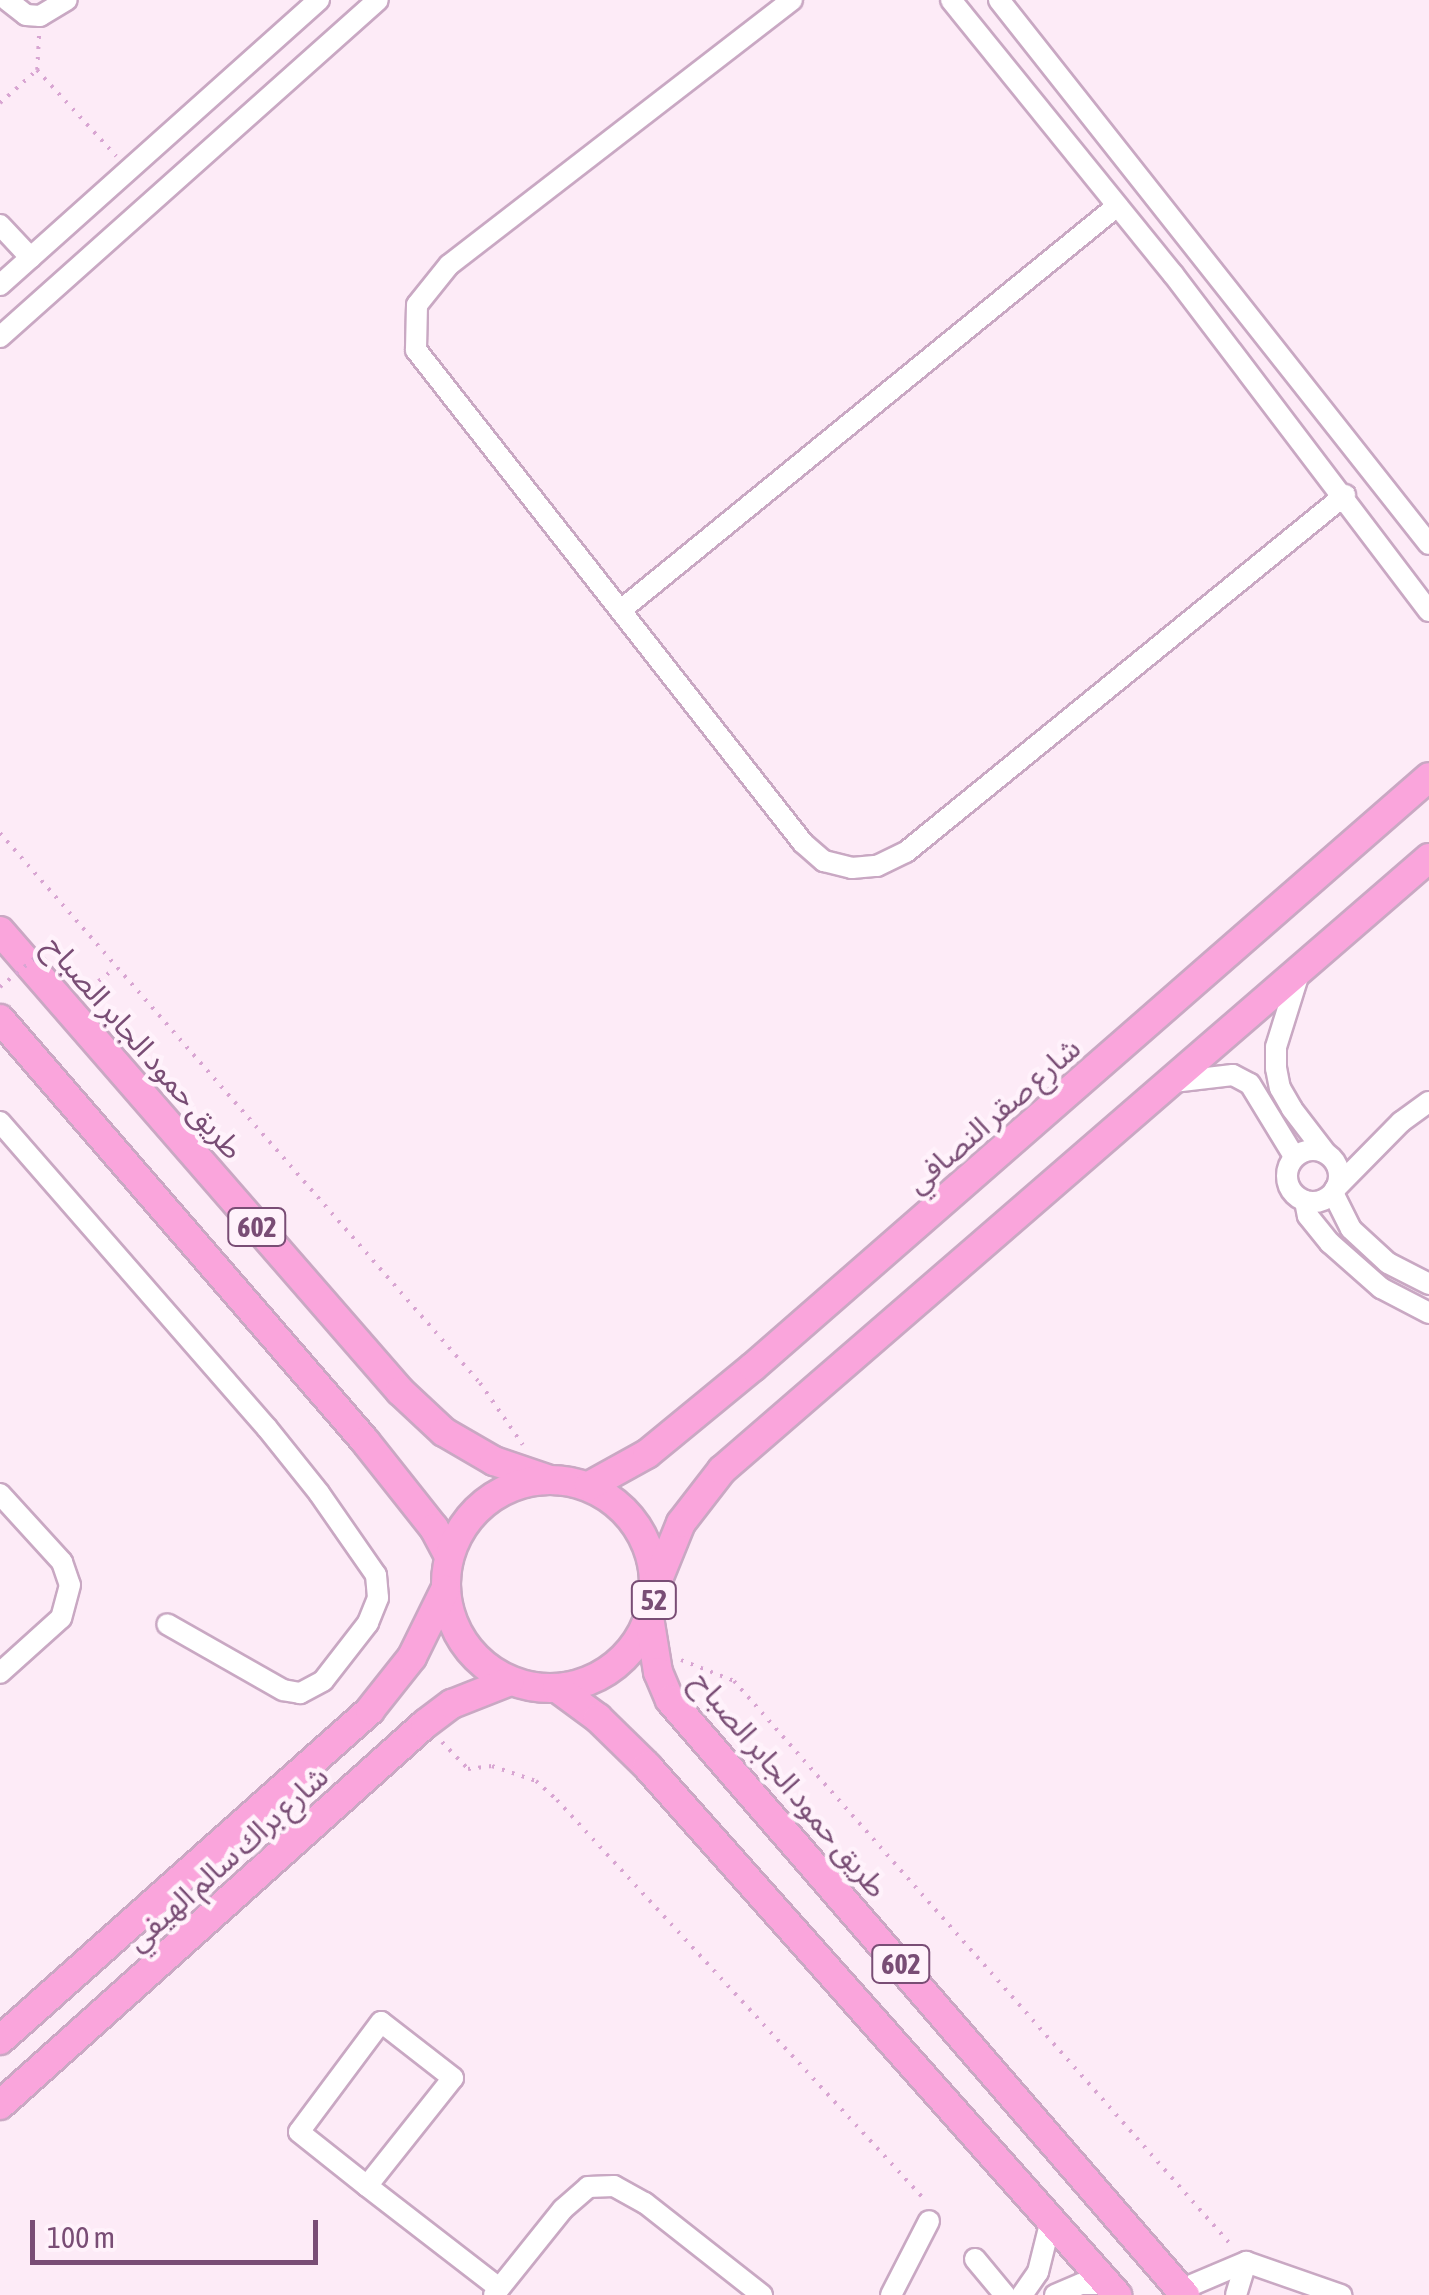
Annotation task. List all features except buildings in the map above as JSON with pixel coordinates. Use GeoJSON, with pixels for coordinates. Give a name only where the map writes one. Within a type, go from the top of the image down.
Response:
{"type":"FeatureCollection","features":[{"type":"Feature","properties":{"kind":"main road","name":"شارع صقر النصافي"},"geometry":{"type":"LineString","coordinates":[[589,1486],[648,1454],[753,1367],[1419,786]]}},
{"type":"Feature","properties":{"kind":"main road"},"geometry":{"type":"LineString","coordinates":[[655,1587],[681,1522],[722,1470],[1429,858]]}},
{"type":"Feature","properties":{"kind":"main road","name":"طريق حمود الجابر الصباح"},"geometry":{"type":"LineString","coordinates":[[0,932],[400,1392],[444,1432],[494,1461],[547,1479]]}},
{"type":"Feature","properties":{"kind":"main road","name":"602"},"geometry":{"type":"LineString","coordinates":[[0,1019],[365,1441],[434,1528],[449,1556]]}},
{"type":"Feature","properties":{"kind":"main road","name":"52"},"geometry":{"type":"LineString","coordinates":[[547,1479],[589,1486],[616,1502],[638,1526],[651,1555],[655,1587],[649,1618],[635,1645],[614,1667],[587,1682],[557,1688],[510,1681],[478,1660],[455,1628],[445,1590],[449,1556],[463,1526],[485,1502],[514,1486],[547,1479]]}},
{"type":"Feature","properties":{"kind":"main road","name":"شارع براك سالم الهيفي"},"geometry":{"type":"LineString","coordinates":[[0,2040],[370,1710],[398,1678],[445,1590]]}},
{"type":"Feature","properties":{"kind":"main road","name":"طريق حمود الجابر الصباح"},"geometry":{"type":"LineString","coordinates":[[649,1618],[653,1649],[670,1700],[1183,2292]]}},
{"type":"Feature","properties":{"kind":"main road","name":"شارع براك سالم الهيفي"},"geometry":{"type":"LineString","coordinates":[[0,2106],[425,1724],[452,1704],[510,1681]]}},
{"type":"Feature","properties":{"kind":"main road","name":"602"},"geometry":{"type":"LineString","coordinates":[[557,1688],[598,1718],[647,1766],[1112,2289]]}},
{"type":"Feature","properties":{"kind":"main road"},"geometry":{"type":"LineString","coordinates":[[228,1836],[253,1858],[254,1878]]}},
{"type":"Feature","properties":{"kind":"street"},"geometry":{"type":"LineString","coordinates":[[7,0],[26,15],[40,16],[67,0]]}},
{"type":"Feature","properties":{"kind":"street"},"geometry":{"type":"LineString","coordinates":[[0,285],[319,0]]}},
{"type":"Feature","properties":{"kind":"street"},"geometry":{"type":"LineString","coordinates":[[0,337],[378,0]]}},
{"type":"Feature","properties":{"kind":"street"},"geometry":{"type":"LineString","coordinates":[[792,0],[449,264],[417,305],[416,350],[803,843],[824,860],[852,868],[877,866],[906,852],[1345,495]]}},
{"type":"Feature","properties":{"kind":"street"},"geometry":{"type":"LineString","coordinates":[[951,0],[1345,495],[1429,610]]}},
{"type":"Feature","properties":{"kind":"street"},"geometry":{"type":"LineString","coordinates":[[999,0],[1429,544]]}},
{"type":"Feature","properties":{"kind":"street"},"geometry":{"type":"LineString","coordinates":[[621,610],[1116,206]]}},
{"type":"Feature","properties":{"kind":"street"},"geometry":{"type":"LineString","coordinates":[[0,225],[30,258]]}},
{"type":"Feature","properties":{"kind":"street"},"geometry":{"type":"LineString","coordinates":[[1419,786],[1429,768]]}},
{"type":"Feature","properties":{"kind":"street"},"geometry":{"type":"LineString","coordinates":[[1300,970],[1276,1047],[1276,1068],[1286,1098],[1338,1168],[1334,1191],[1351,1229],[1388,1263],[1429,1284]]}},
{"type":"Feature","properties":{"kind":"street"},"geometry":{"type":"LineString","coordinates":[[1172,1082],[1233,1075],[1250,1084],[1294,1156]]}},
{"type":"Feature","properties":{"kind":"street"},"geometry":{"type":"LineString","coordinates":[[1305,1201],[1321,1201],[1334,1191],[1429,1102]]}},
{"type":"Feature","properties":{"kind":"street"},"geometry":{"type":"LineString","coordinates":[[0,1122],[267,1428],[319,1493],[376,1575],[378,1598],[368,1623],[323,1681],[300,1693],[283,1690],[167,1624]]}},
{"type":"Feature","properties":{"kind":"street"},"geometry":{"type":"LineString","coordinates":[[1377,1147],[1327,1153],[1312,1149],[1294,1156],[1288,1168],[1288,1184],[1305,1201],[1308,1216],[1330,1243],[1381,1288],[1429,1313]]}},
{"type":"Feature","properties":{"kind":"street"},"geometry":{"type":"LineString","coordinates":[[0,1494],[62,1562],[70,1585],[61,1618],[0,1673]]}},
{"type":"Feature","properties":{"kind":"street"},"geometry":{"type":"LineString","coordinates":[[367,2186],[453,2078],[381,2022],[298,2132],[496,2292],[563,2209],[588,2187],[614,2186],[645,2202],[762,2295]]}},
{"type":"Feature","properties":{"kind":"street"},"geometry":{"type":"LineString","coordinates":[[1022,2295],[1038,2272],[1051,2220]]}},
{"type":"Feature","properties":{"kind":"street"},"geometry":{"type":"LineString","coordinates":[[892,2295],[929,2222]]}},
{"type":"Feature","properties":{"kind":"street"},"geometry":{"type":"LineString","coordinates":[[975,2259],[1005,2295]]}},
{"type":"Feature","properties":{"kind":"street"},"geometry":{"type":"LineString","coordinates":[[1236,2295],[1246,2262]]}},
{"type":"Feature","properties":{"kind":"street"},"geometry":{"type":"LineString","coordinates":[[1183,2292],[1246,2262],[1341,2295]]}},
{"type":"Feature","properties":{"kind":"street"},"geometry":{"type":"LineString","coordinates":[[1055,2295],[1082,2284],[1112,2289]]}},
{"type":"Feature","properties":{"kind":"path"},"geometry":{"type":"LineString","coordinates":[[0,103],[37,70],[40,16]]}},
{"type":"Feature","properties":{"kind":"path"},"geometry":{"type":"LineString","coordinates":[[37,70],[129,170]]}},
{"type":"Feature","properties":{"kind":"path"},"geometry":{"type":"LineString","coordinates":[[0,833],[480,1383],[524,1447]]}},
{"type":"Feature","properties":{"kind":"path"},"geometry":{"type":"LineString","coordinates":[[0,987],[41,952]]}},
{"type":"Feature","properties":{"kind":"path"},"geometry":{"type":"LineString","coordinates":[[68,1008],[115,968]]}},
{"type":"Feature","properties":{"kind":"path"},"geometry":{"type":"LineString","coordinates":[[653,1649],[734,1681],[1246,2262]]}},
{"type":"Feature","properties":{"kind":"path"},"geometry":{"type":"LineString","coordinates":[[425,1724],[468,1769],[492,1766],[522,1776],[536,1781],[557,1800],[924,2200],[929,2222]]}}]}
